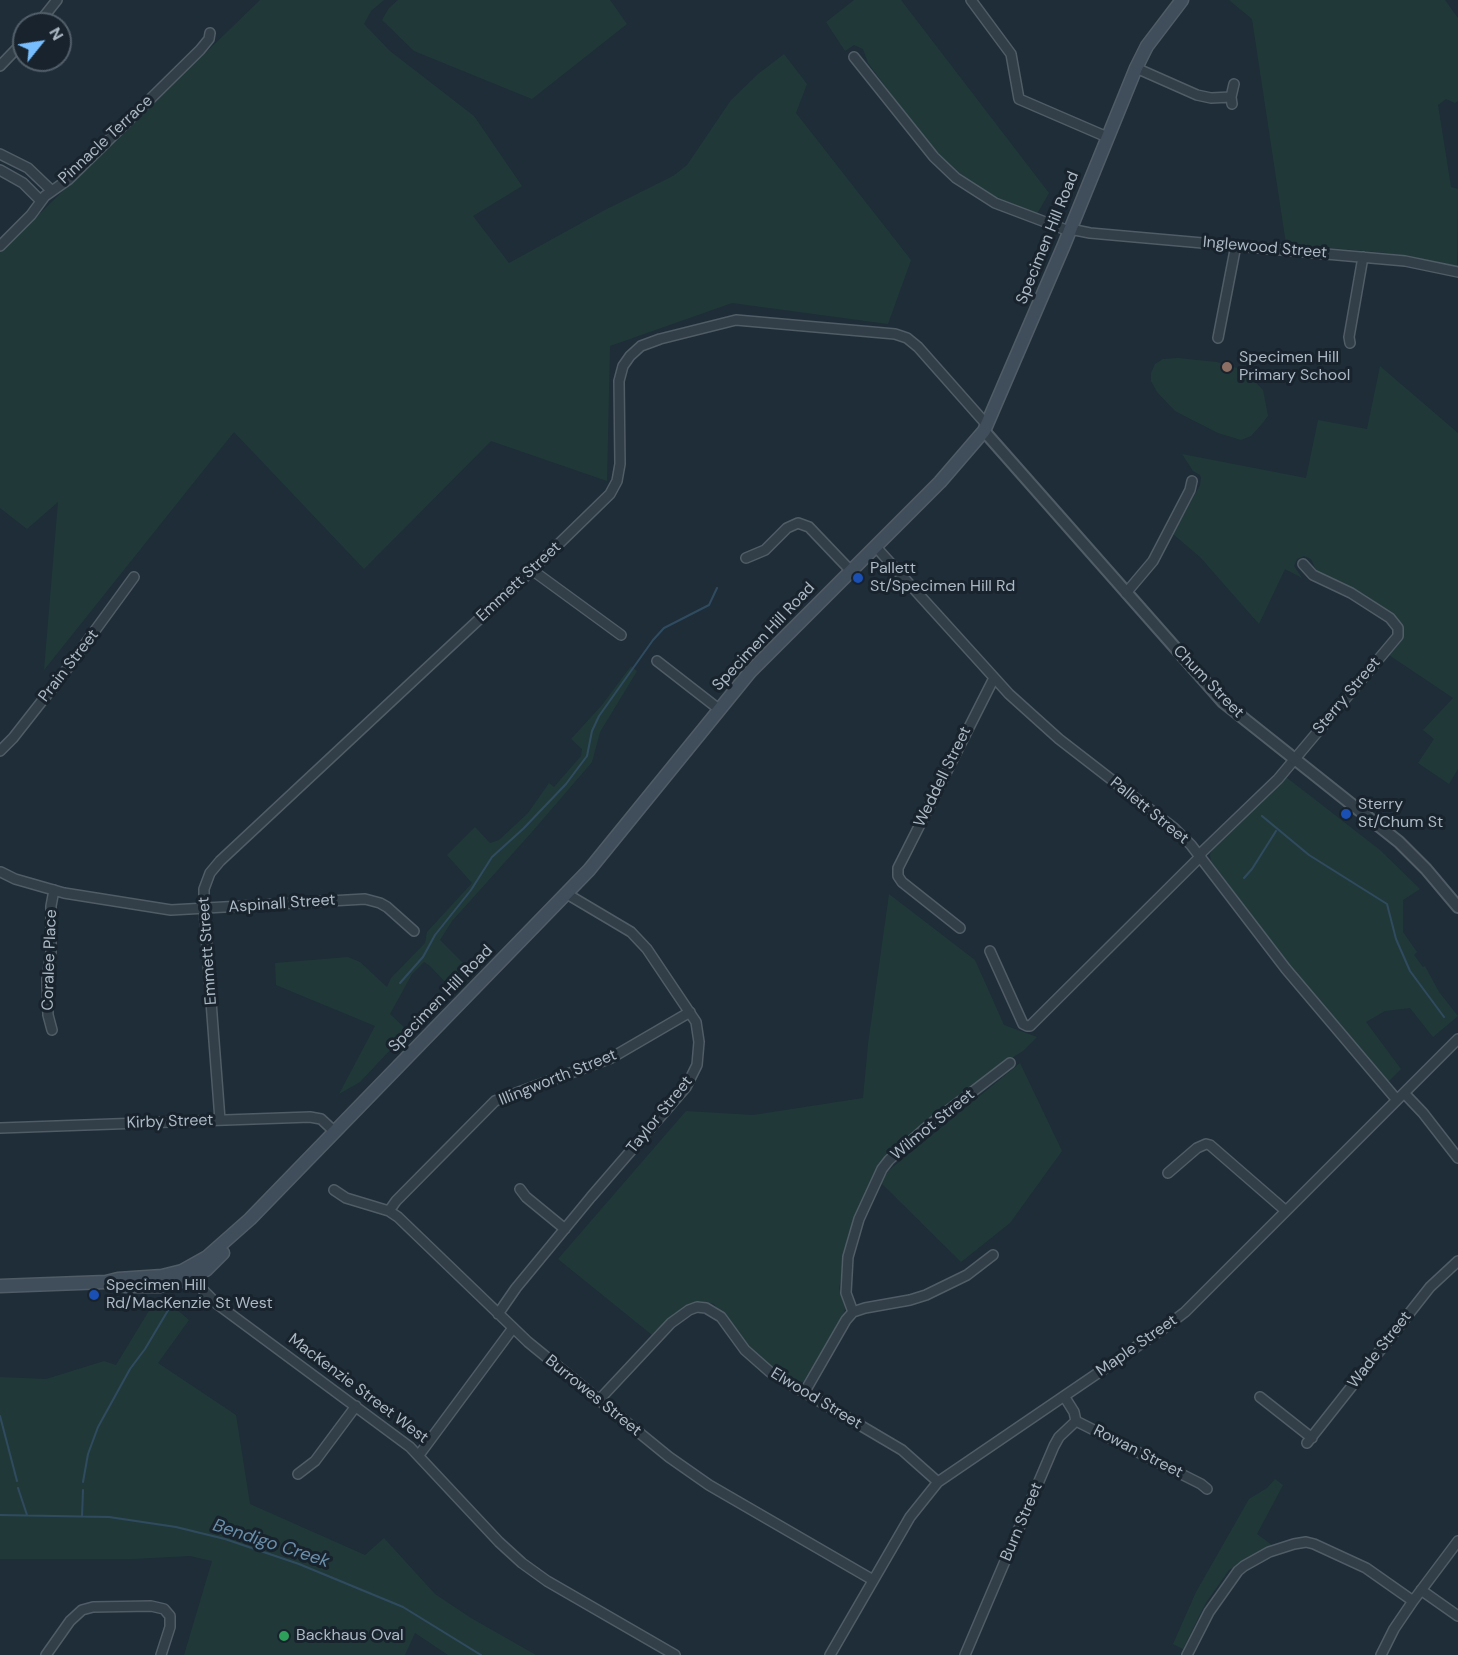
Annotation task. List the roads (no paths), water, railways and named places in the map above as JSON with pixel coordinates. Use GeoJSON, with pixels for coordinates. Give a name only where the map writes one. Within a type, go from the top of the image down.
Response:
{"type":"FeatureCollection","features":[{"type":"Feature","properties":{"kind":"main road","name":"Specimen Hill Road"},"geometry":{"type":"LineString","coordinates":[[192,1272],[250,1219],[567,894],[612,844],[767,654],[939,482],[986,428],[1136,68],[1147,46],[1182,0]]}},
{"type":"Feature","properties":{"kind":"main road"},"geometry":{"type":"LineString","coordinates":[[0,1286],[105,1282],[192,1272]]}},
{"type":"Feature","properties":{"kind":"street"},"geometry":{"type":"LineString","coordinates":[[48,12],[57,0]]}},
{"type":"Feature","properties":{"kind":"street"},"geometry":{"type":"LineString","coordinates":[[971,0],[1011,54],[1019,99],[1107,137]]}},
{"type":"Feature","properties":{"kind":"street","name":"Pinnacle Terrace"},"geometry":{"type":"LineString","coordinates":[[0,246],[51,190],[69,179],[200,50],[209,39],[210,33]]}},
{"type":"Feature","properties":{"kind":"street"},"geometry":{"type":"LineString","coordinates":[[0,66],[12,54]]}},
{"type":"Feature","properties":{"kind":"street","name":"Inglewood Street"},"geometry":{"type":"LineString","coordinates":[[854,57],[934,157],[956,178],[995,203],[1070,230],[1405,261],[1458,272]]}},
{"type":"Feature","properties":{"kind":"street"},"geometry":{"type":"LineString","coordinates":[[1136,68],[1197,95],[1211,98],[1231,100],[1234,84]]}},
{"type":"Feature","properties":{"kind":"street"},"geometry":{"type":"LineString","coordinates":[[0,153],[27,168],[51,190]]}},
{"type":"Feature","properties":{"kind":"street"},"geometry":{"type":"LineString","coordinates":[[0,170],[23,183],[41,201]]}},
{"type":"Feature","properties":{"kind":"street"},"geometry":{"type":"LineString","coordinates":[[1218,338],[1236,245]]}},
{"type":"Feature","properties":{"kind":"street"},"geometry":{"type":"LineString","coordinates":[[1350,343],[1349,337],[1364,257]]}},
{"type":"Feature","properties":{"kind":"street","name":"Emmett Street"},"geometry":{"type":"LineString","coordinates":[[220,1120],[204,909],[204,889],[207,881],[220,861],[532,570],[610,494],[620,464],[619,381],[623,366],[641,346],[736,320],[895,334],[907,338],[918,347],[986,428]]}},
{"type":"Feature","properties":{"kind":"street","name":"Chum Street"},"geometry":{"type":"LineString","coordinates":[[986,428],[1223,702],[1399,842],[1426,869],[1458,907]]}},
{"type":"Feature","properties":{"kind":"street"},"geometry":{"type":"LineString","coordinates":[[1126,592],[1153,561],[1190,490],[1192,481]]}},
{"type":"Feature","properties":{"kind":"street"},"geometry":{"type":"LineString","coordinates":[[746,558],[765,550],[788,528],[798,523],[809,527],[850,570]]}},
{"type":"Feature","properties":{"kind":"street","name":"Pallett Street"},"geometry":{"type":"LineString","coordinates":[[876,546],[994,678],[1048,730],[1174,828],[1200,855],[1286,969],[1400,1097],[1423,1113],[1458,1158]]}},
{"type":"Feature","properties":{"kind":"street","name":"Sterry Street"},"geometry":{"type":"LineString","coordinates":[[1295,760],[1395,640],[1399,632],[1397,624],[1390,618],[1351,593],[1313,575],[1303,564]]}},
{"type":"Feature","properties":{"kind":"street"},"geometry":{"type":"LineString","coordinates":[[532,570],[621,635]]}},
{"type":"Feature","properties":{"kind":"street","name":"Prain Street"},"geometry":{"type":"LineString","coordinates":[[0,751],[13,738],[89,640],[134,577]]}},
{"type":"Feature","properties":{"kind":"street"},"geometry":{"type":"LineString","coordinates":[[657,661],[720,710]]}},
{"type":"Feature","properties":{"kind":"street","name":"Weddell Street"},"geometry":{"type":"LineString","coordinates":[[960,928],[902,882],[898,876],[898,868],[994,678]]}},
{"type":"Feature","properties":{"kind":"street"},"geometry":{"type":"LineString","coordinates":[[990,951],[1023,1024],[1027,1026],[1033,1024],[1295,760]]}},
{"type":"Feature","properties":{"kind":"street","name":"Aspinall Street"},"geometry":{"type":"LineString","coordinates":[[2,872],[15,879],[54,890],[183,911],[365,899],[387,907],[414,931]]}},
{"type":"Feature","properties":{"kind":"street","name":"Coralee Place"},"geometry":{"type":"LineString","coordinates":[[52,1030],[48,1015],[47,980],[51,952],[51,906],[54,890]]}},
{"type":"Feature","properties":{"kind":"street","name":"Taylor Street"},"geometry":{"type":"LineString","coordinates":[[498,1314],[565,1229],[691,1081],[697,1065],[699,1042],[696,1022],[638,939],[622,926],[567,894]]}},
{"type":"Feature","properties":{"kind":"street","name":"Illingworth Street"},"geometry":{"type":"LineString","coordinates":[[389,1211],[396,1201],[495,1101],[611,1058],[690,1012]]}},
{"type":"Feature","properties":{"kind":"street","name":"Maple Street"},"geometry":{"type":"LineString","coordinates":[[830,1655],[913,1512],[938,1482],[1185,1312],[1458,1039]]}},
{"type":"Feature","properties":{"kind":"street","name":"Wilmot Street"},"geometry":{"type":"LineString","coordinates":[[854,1312],[846,1293],[848,1257],[859,1220],[882,1169],[928,1126],[1010,1063]]}},
{"type":"Feature","properties":{"kind":"street","name":"Kirby Street"},"geometry":{"type":"LineString","coordinates":[[0,1128],[317,1118],[335,1132]]}},
{"type":"Feature","properties":{"kind":"street"},"geometry":{"type":"LineString","coordinates":[[1168,1173],[1197,1148],[1206,1144],[1210,1145],[1286,1211]]}},
{"type":"Feature","properties":{"kind":"street"},"geometry":{"type":"LineString","coordinates":[[520,1189],[526,1197],[565,1229]]}},
{"type":"Feature","properties":{"kind":"street","name":"Burrowes Street"},"geometry":{"type":"LineString","coordinates":[[334,1190],[355,1202],[389,1211],[398,1217],[513,1328],[598,1401],[669,1457],[710,1485],[873,1580]]}},
{"type":"Feature","properties":{"kind":"street"},"geometry":{"type":"LineString","coordinates":[[804,1393],[846,1320],[854,1312],[926,1295],[967,1275],[993,1255]]}},
{"type":"Feature","properties":{"kind":"street","name":"Wade Street"},"geometry":{"type":"LineString","coordinates":[[1260,1397],[1309,1441],[1430,1287],[1458,1261]]}},
{"type":"Feature","properties":{"kind":"street","name":"MacKenzie Street West"},"geometry":{"type":"LineString","coordinates":[[192,1272],[203,1290],[217,1304],[419,1455],[487,1529],[522,1563],[547,1581],[675,1655]]}},
{"type":"Feature","properties":{"kind":"street","name":"Elwood Street"},"geometry":{"type":"LineString","coordinates":[[598,1401],[671,1323],[697,1307],[714,1311],[745,1350],[770,1372],[902,1450],[938,1482]]}},
{"type":"Feature","properties":{"kind":"street"},"geometry":{"type":"LineString","coordinates":[[419,1455],[513,1328]]}},
{"type":"Feature","properties":{"kind":"street"},"geometry":{"type":"LineString","coordinates":[[1064,1396],[1074,1412],[1076,1421]]}},
{"type":"Feature","properties":{"kind":"street"},"geometry":{"type":"LineString","coordinates":[[298,1474],[319,1456],[356,1406]]}},
{"type":"Feature","properties":{"kind":"street","name":"Rowan Street"},"geometry":{"type":"LineString","coordinates":[[1076,1421],[1204,1486],[1211,1479]]}},
{"type":"Feature","properties":{"kind":"street","name":"Burn Street"},"geometry":{"type":"LineString","coordinates":[[965,1655],[1055,1444],[1076,1421]]}},
{"type":"Feature","properties":{"kind":"street"},"geometry":{"type":"LineString","coordinates":[[1381,1655],[1394,1629],[1458,1541]]}},
{"type":"Feature","properties":{"kind":"street"},"geometry":{"type":"LineString","coordinates":[[1187,1655],[1209,1612],[1238,1572],[1244,1566],[1281,1547],[1306,1542],[1314,1544],[1366,1568],[1413,1601]]}},
{"type":"Feature","properties":{"kind":"street"},"geometry":{"type":"LineString","coordinates":[[1421,1590],[1458,1616]]}},
{"type":"Feature","properties":{"kind":"street"},"geometry":{"type":"LineString","coordinates":[[46,1655],[74,1616],[88,1608],[156,1607],[164,1609],[170,1616],[170,1627],[162,1655]]}},
{"type":"Feature","properties":{"kind":"waterway"},"geometry":{"type":"LineString","coordinates":[[400,983],[423,957],[435,935],[471,890],[492,857],[523,829],[566,784],[587,756],[592,731],[599,716],[653,640],[664,628],[709,605],[717,588]]}},
{"type":"Feature","properties":{"kind":"waterway"},"geometry":{"type":"LineString","coordinates":[[1262,816],[1309,855],[1387,904],[1396,939],[1410,971],[1444,1017]]}},
{"type":"Feature","properties":{"kind":"waterway"},"geometry":{"type":"LineString","coordinates":[[1244,878],[1276,831]]}},
{"type":"Feature","properties":{"kind":"waterway"},"geometry":{"type":"LineString","coordinates":[[83,1482],[88,1454],[98,1427],[130,1369],[170,1307]]}},
{"type":"Feature","properties":{"kind":"waterway"},"geometry":{"type":"LineString","coordinates":[[0,1416],[17,1481]]}},
{"type":"Feature","properties":{"kind":"waterway"},"geometry":{"type":"LineString","coordinates":[[18,1488],[27,1515]]}},
{"type":"Feature","properties":{"kind":"waterway"},"geometry":{"type":"LineString","coordinates":[[82,1516],[83,1490]]}},
{"type":"Feature","properties":{"kind":"waterway","name":"Bendigo Creek"},"geometry":{"type":"LineString","coordinates":[[0,1515],[109,1517],[176,1527],[225,1539],[299,1564],[403,1607],[481,1655]]}},
{"type":"Feature","properties":{"kind":"place","name":"Specimen Hill Primary School"},"geometry":{"type":"Point","coordinates":[1227,367]}},
{"type":"Feature","properties":{"kind":"place","name":"Pallett St/Specimen Hill Rd"},"geometry":{"type":"Point","coordinates":[858,578]}},
{"type":"Feature","properties":{"kind":"place","name":"Sterry St/Chum St"},"geometry":{"type":"Point","coordinates":[1346,814]}},
{"type":"Feature","properties":{"kind":"place","name":"Specimen Hill Rd/MacKenzie St West"},"geometry":{"type":"Point","coordinates":[94,1295]}},
{"type":"Feature","properties":{"kind":"place","name":"Backhaus Oval"},"geometry":{"type":"Point","coordinates":[284,1636]}}]}
